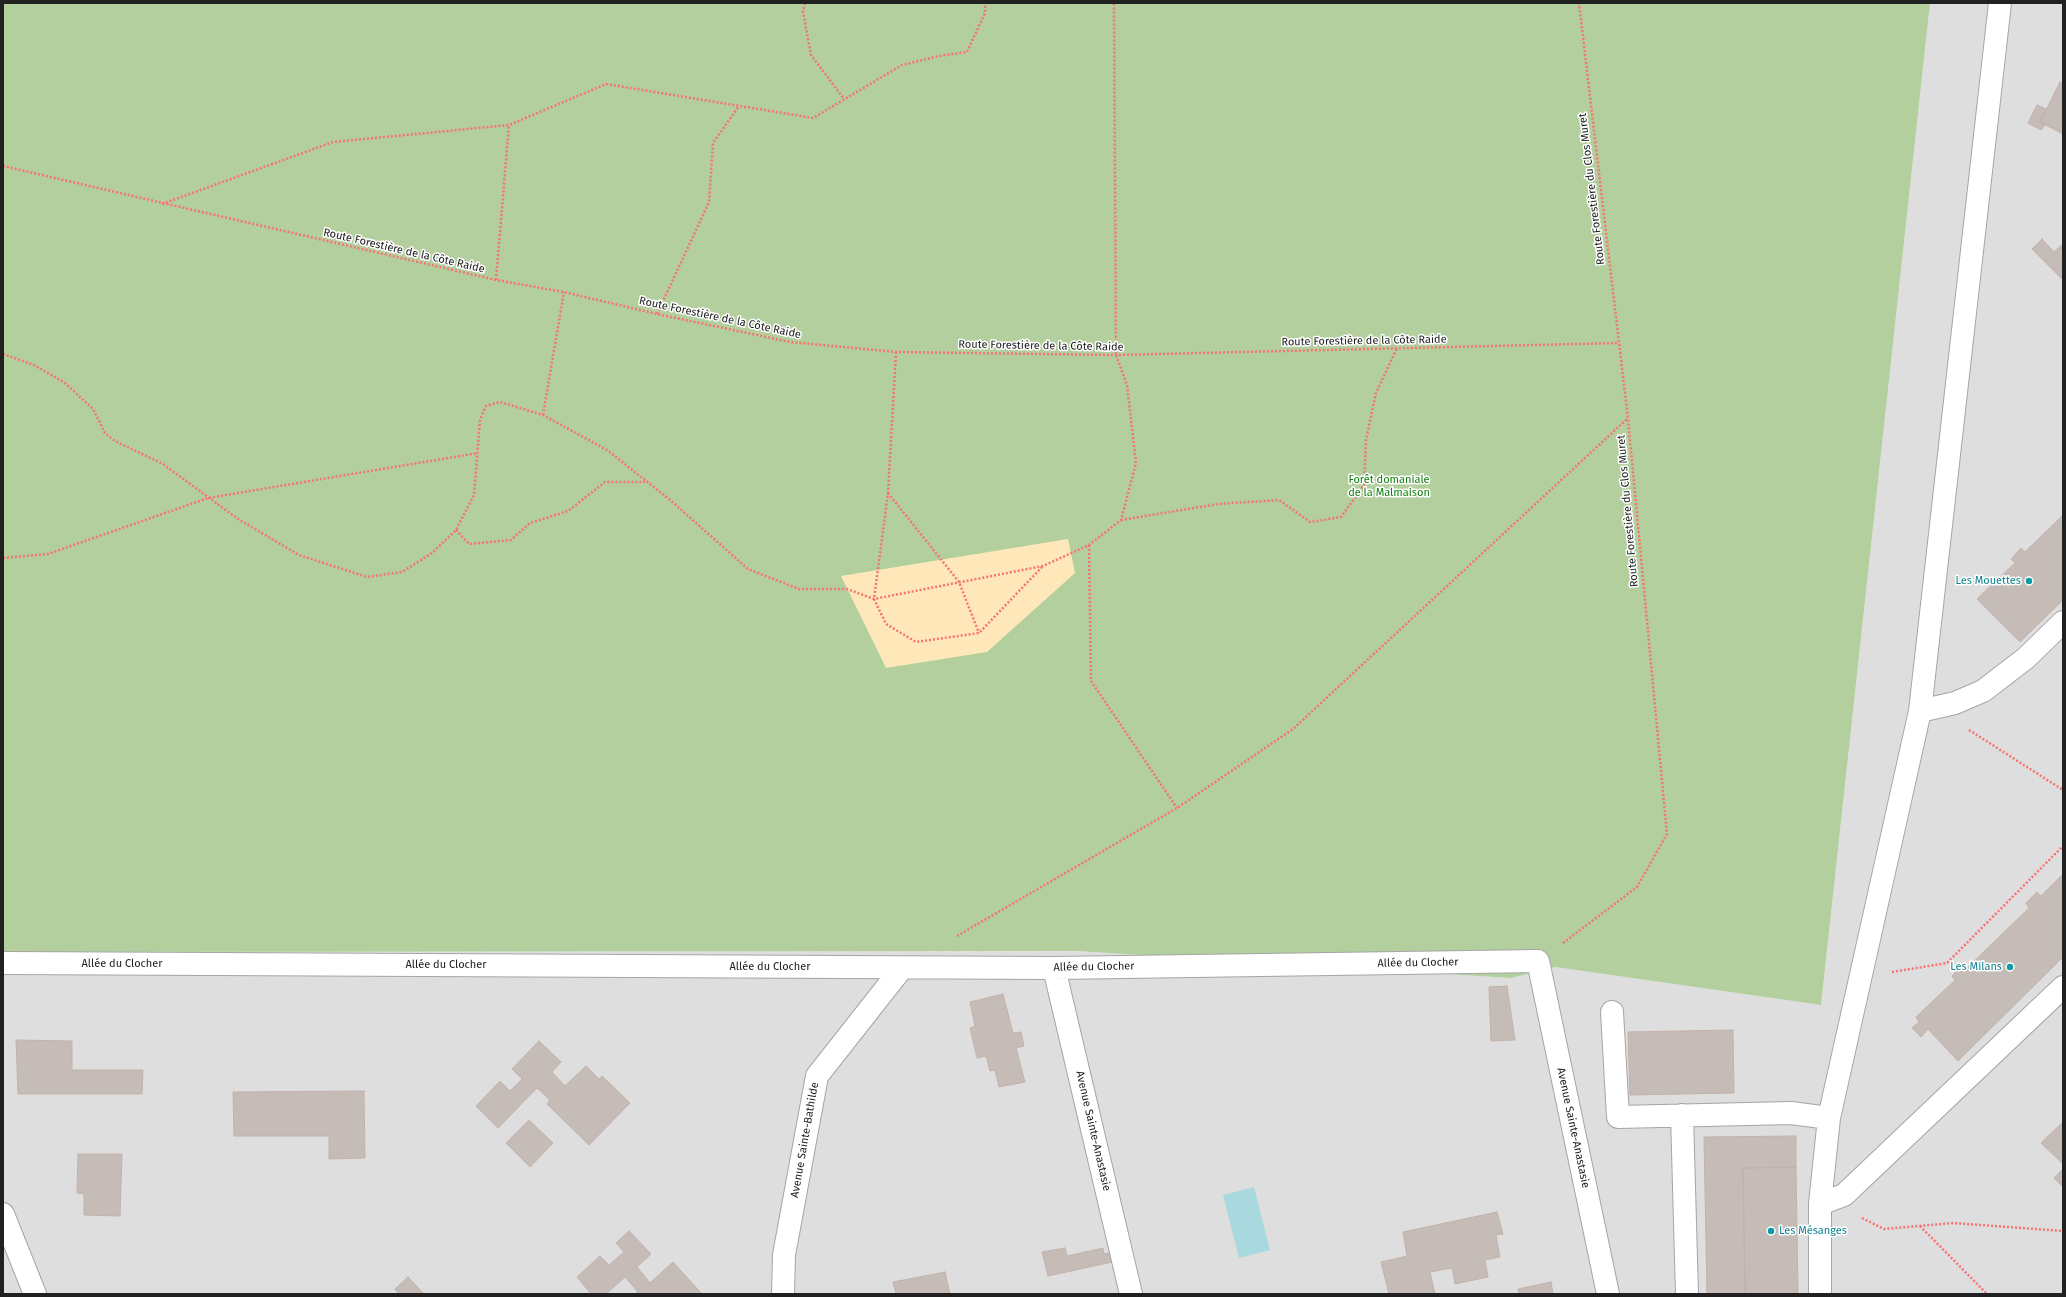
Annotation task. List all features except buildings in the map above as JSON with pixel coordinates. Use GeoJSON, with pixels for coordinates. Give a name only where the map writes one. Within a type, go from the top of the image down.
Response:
{"type":"FeatureCollection","features":[{"type":"Feature","properties":{"kind":"street"},"geometry":{"type":"LineString","coordinates":[[1820,1294],[1829,1118],[1920,711],[2000,3]]}},
{"type":"Feature","properties":{"kind":"street"},"geometry":{"type":"LineString","coordinates":[[1920,711],[1955,703],[1983,691],[2026,658],[2063,622]]}},
{"type":"Feature","properties":{"kind":"street","name":"Allée du Clocher"},"geometry":{"type":"LineString","coordinates":[[3,963],[1054,968],[1538,961]]}},
{"type":"Feature","properties":{"kind":"street","name":"Avenue Sainte-Anastasie"},"geometry":{"type":"LineString","coordinates":[[1538,961],[1608,1294]]}},
{"type":"Feature","properties":{"kind":"street","name":"Avenue Sainte-Bathilde"},"geometry":{"type":"LineString","coordinates":[[783,1294],[784,1255],[817,1076],[902,968]]}},
{"type":"Feature","properties":{"kind":"street","name":"Avenue Sainte-Anastasie"},"geometry":{"type":"LineString","coordinates":[[1054,968],[1131,1294]]}},
{"type":"Feature","properties":{"kind":"street"},"geometry":{"type":"LineString","coordinates":[[1825,1202],[1844,1195],[2063,987]]}},
{"type":"Feature","properties":{"kind":"street"},"geometry":{"type":"LineString","coordinates":[[1612,1012],[1618,1117],[1791,1113],[1829,1118]]}},
{"type":"Feature","properties":{"kind":"street"},"geometry":{"type":"LineString","coordinates":[[1682,1115],[1687,1294]]}},
{"type":"Feature","properties":{"kind":"street"},"geometry":{"type":"LineString","coordinates":[[3,1214],[35,1294]]}},
{"type":"Feature","properties":{"kind":"path"},"geometry":{"type":"LineString","coordinates":[[805,3],[803,12],[811,55],[844,100]]}},
{"type":"Feature","properties":{"kind":"path"},"geometry":{"type":"LineString","coordinates":[[161,204],[333,142],[509,125],[606,84],[813,118],[902,65],[939,56],[967,52],[985,13],[985,3]]}},
{"type":"Feature","properties":{"kind":"path"},"geometry":{"type":"LineString","coordinates":[[1114,3],[1116,355],[1127,385],[1136,463],[1121,520]]}},
{"type":"Feature","properties":{"kind":"path","name":"Route Forestière du Clos Muret"},"geometry":{"type":"LineString","coordinates":[[1538,961],[1637,887],[1667,834],[1628,419],[1579,3]]}},
{"type":"Feature","properties":{"kind":"path"},"geometry":{"type":"LineString","coordinates":[[657,314],[709,202],[713,143],[739,106]]}},
{"type":"Feature","properties":{"kind":"path"},"geometry":{"type":"LineString","coordinates":[[496,280],[509,125]]}},
{"type":"Feature","properties":{"kind":"path","name":"Route Forestière de la Côte Raide"},"geometry":{"type":"LineString","coordinates":[[3,166],[161,204],[496,280],[564,292],[657,314],[790,342],[896,352],[1116,355],[1618,342]]}},
{"type":"Feature","properties":{"kind":"path"},"geometry":{"type":"LineString","coordinates":[[543,415],[564,292]]}},
{"type":"Feature","properties":{"kind":"path"},"geometry":{"type":"LineString","coordinates":[[3,354],[34,365],[65,383],[93,409],[105,433],[115,440],[163,464],[208,498],[299,555],[367,577],[402,572],[432,553],[456,530],[474,496],[480,420],[486,406],[500,402],[543,415],[607,450],[669,499],[748,569],[799,589],[847,589],[874,599],[1044,566],[1088,546],[1121,520],[1218,504],[1278,500],[1310,522],[1341,517],[1364,485],[1366,440],[1376,393],[1397,348]]}},
{"type":"Feature","properties":{"kind":"path"},"geometry":{"type":"LineString","coordinates":[[896,352],[888,492],[874,599],[886,624],[916,642],[978,633],[1044,566]]}},
{"type":"Feature","properties":{"kind":"path"},"geometry":{"type":"LineString","coordinates":[[950,940],[1177,808],[1293,729],[1628,419]]}},
{"type":"Feature","properties":{"kind":"path"},"geometry":{"type":"LineString","coordinates":[[3,558],[48,554],[208,498],[478,453]]}},
{"type":"Feature","properties":{"kind":"path"},"geometry":{"type":"LineString","coordinates":[[456,530],[469,544],[511,540],[530,523],[568,511],[605,482],[646,482]]}},
{"type":"Feature","properties":{"kind":"path"},"geometry":{"type":"LineString","coordinates":[[888,492],[959,582],[978,633]]}},
{"type":"Feature","properties":{"kind":"path"},"geometry":{"type":"LineString","coordinates":[[1088,546],[1091,681],[1177,808]]}},
{"type":"Feature","properties":{"kind":"path"},"geometry":{"type":"LineString","coordinates":[[1968,730],[2063,790]]}},
{"type":"Feature","properties":{"kind":"path"},"geometry":{"type":"LineString","coordinates":[[1862,973],[1894,972],[1947,963],[2063,846]]}},
{"type":"Feature","properties":{"kind":"path"},"geometry":{"type":"LineString","coordinates":[[1825,1202],[1884,1229],[1953,1223],[2063,1231]]}},
{"type":"Feature","properties":{"kind":"path"},"geometry":{"type":"LineString","coordinates":[[1920,1226],[1987,1294]]}},
{"type":"Feature","properties":{"kind":"shaded area"},"geometry":{"type":"Polygon","coordinates":[[[1930,3],[2063,3],[2063,1294],[3,1294],[3,952],[1077,951],[1511,978],[1555,967],[1821,1005],[1930,3]]]}},
{"type":"Feature","properties":{"kind":"green space","name":"Forêt domaniale de la Malmaison"},"geometry":{"type":"Polygon","coordinates":[[[3,3],[1930,3],[1821,1005],[1555,967],[1511,978],[1077,951],[3,952],[3,3]]]}},
{"type":"Feature","properties":{"kind":"sand"},"geometry":{"type":"Polygon","coordinates":[[[1068,539],[1075,573],[987,652],[886,668],[841,576],[1068,539]]]}},
{"type":"Feature","properties":{"kind":"water"},"geometry":{"type":"Polygon","coordinates":[[[1254,1187],[1270,1250],[1239,1258],[1223,1195],[1254,1187]]]}},
{"type":"Feature","properties":{"kind":"place","name":"Les Mouettes"},"geometry":{"type":"Point","coordinates":[2029,581]}},
{"type":"Feature","properties":{"kind":"place","name":"Les Milans"},"geometry":{"type":"Point","coordinates":[2010,967]}},
{"type":"Feature","properties":{"kind":"place","name":"Les Mésanges"},"geometry":{"type":"Point","coordinates":[1771,1231]}}]}
